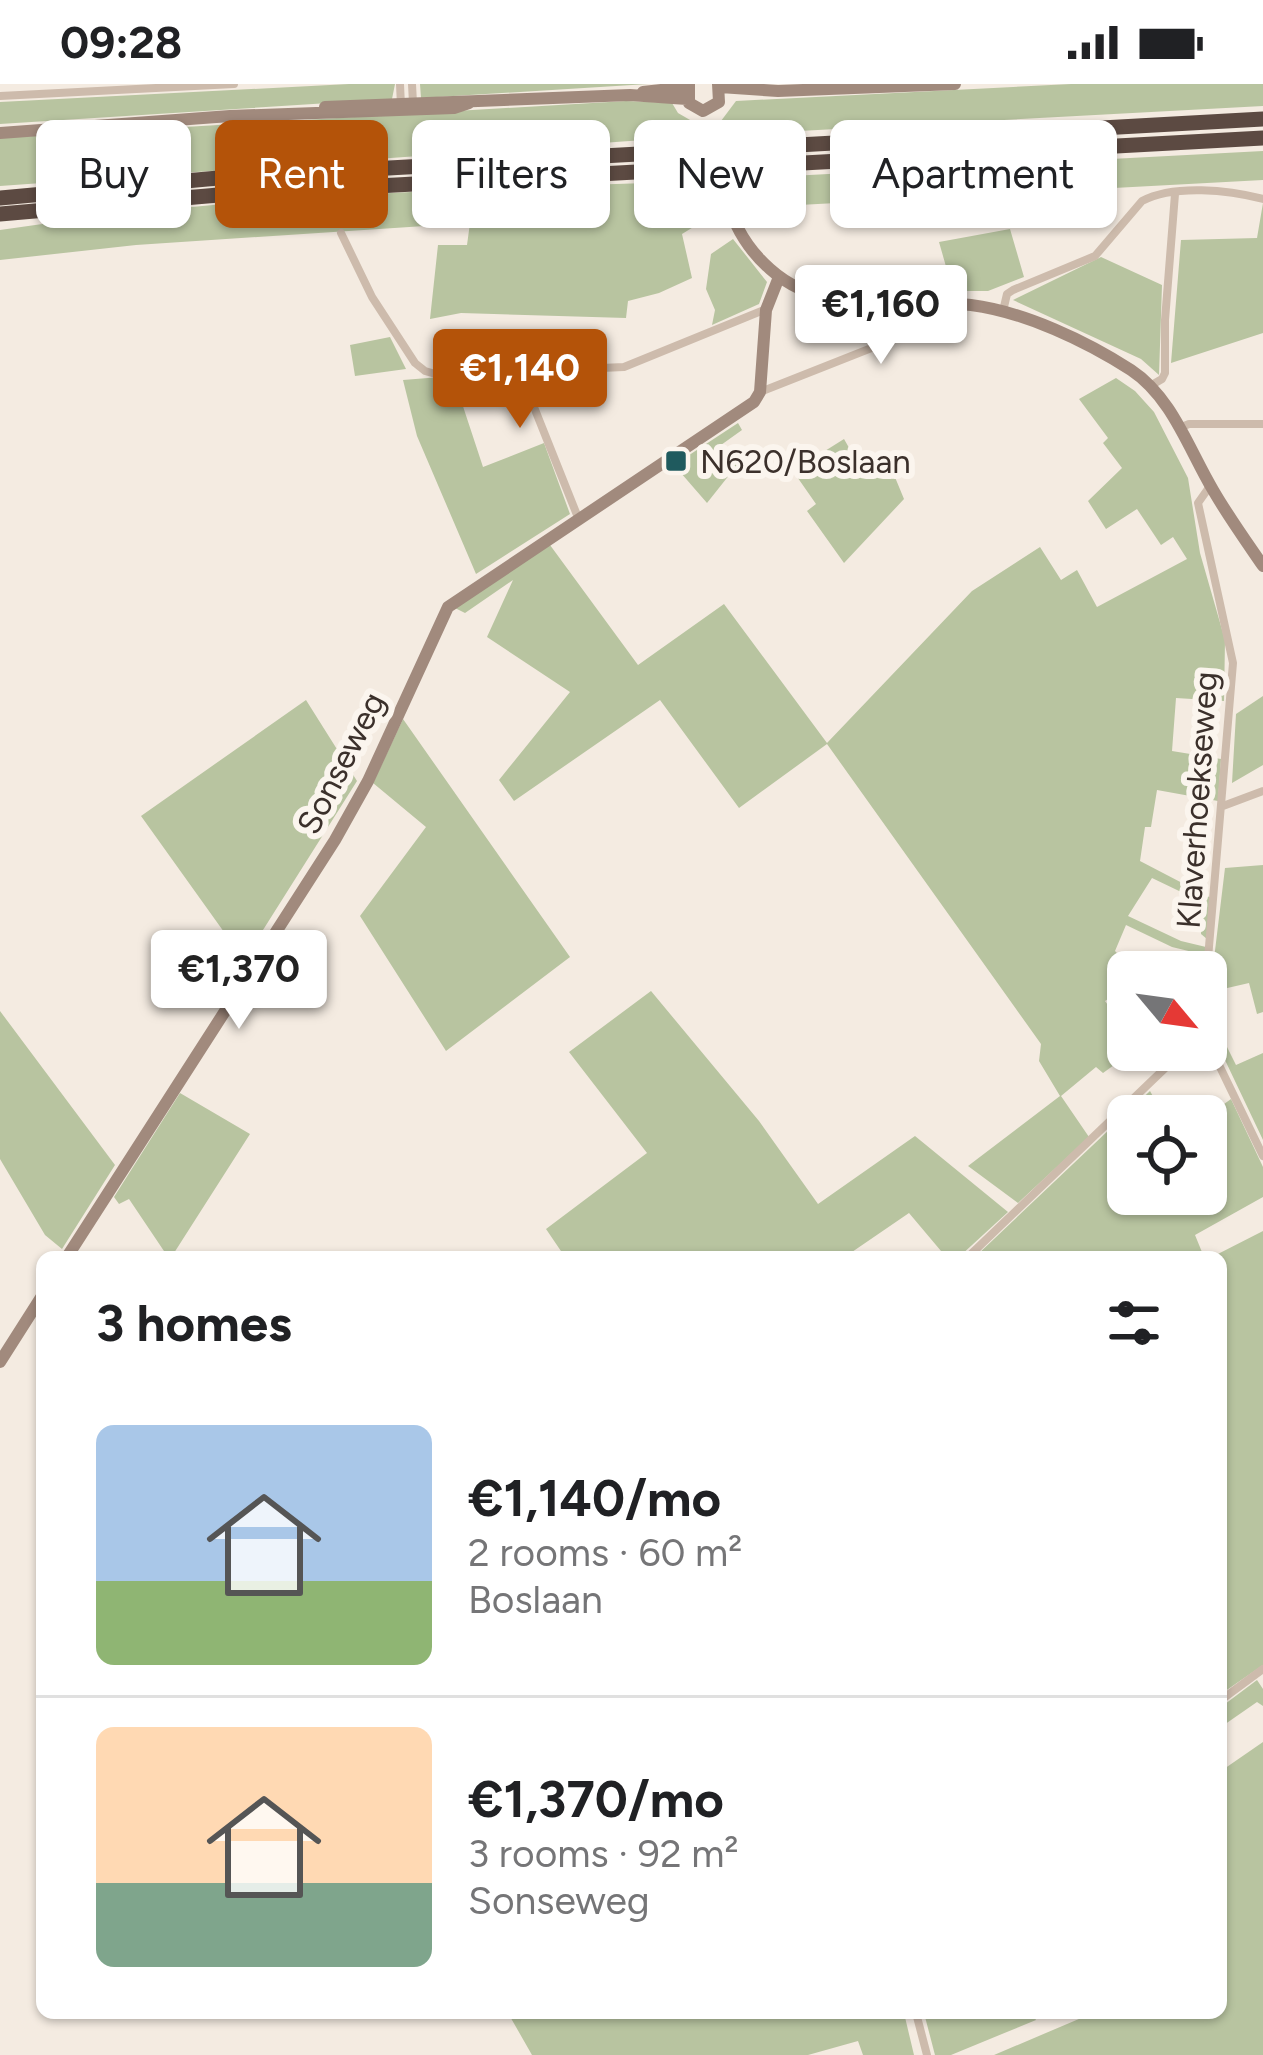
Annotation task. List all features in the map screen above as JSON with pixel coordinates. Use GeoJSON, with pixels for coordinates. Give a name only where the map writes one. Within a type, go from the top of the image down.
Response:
{"type":"FeatureCollection","features":[{"type":"Feature","properties":{"kind":"highway"},"geometry":{"type":"LineString","coordinates":[[0,197],[229,177],[1263,119]]}},
{"type":"Feature","properties":{"kind":"highway"},"geometry":{"type":"LineString","coordinates":[[0,214],[254,193],[1263,139]]}},
{"type":"Feature","properties":{"kind":"main road"},"geometry":{"type":"LineString","coordinates":[[713,109],[794,87],[955,84]]}},
{"type":"Feature","properties":{"kind":"main road"},"geometry":{"type":"LineString","coordinates":[[0,133],[289,113],[300,108],[454,108],[469,103],[688,90],[713,109],[725,192],[744,241],[779,277],[809,294],[846,303],[1003,311],[1095,350],[1150,386],[1263,566]]}},
{"type":"Feature","properties":{"kind":"main road"},"geometry":{"type":"LineString","coordinates":[[760,392],[766,310],[779,277]]}},
{"type":"Feature","properties":{"kind":"main road","name":"Sonseweg"},"geometry":{"type":"LineString","coordinates":[[71,1251],[334,840],[368,781],[441,618],[458,598],[754,402],[760,392]]}},
{"type":"Feature","properties":{"kind":"main road"},"geometry":{"type":"LineString","coordinates":[[0,1362],[36,1305]]}},
{"type":"Feature","properties":{"kind":"street"},"geometry":{"type":"LineString","coordinates":[[0,96],[234,84]]}},
{"type":"Feature","properties":{"kind":"street"},"geometry":{"type":"LineString","coordinates":[[400,84],[407,106]]}},
{"type":"Feature","properties":{"kind":"street"},"geometry":{"type":"LineString","coordinates":[[407,106],[412,84]]}},
{"type":"Feature","properties":{"kind":"street"},"geometry":{"type":"LineString","coordinates":[[1003,311],[1007,294],[1013,290],[1105,248],[1151,196],[1201,191],[1263,199]]}},
{"type":"Feature","properties":{"kind":"street"},"geometry":{"type":"LineString","coordinates":[[1150,386],[1165,373],[1174,194]]}},
{"type":"Feature","properties":{"kind":"street"},"geometry":{"type":"LineString","coordinates":[[341,232],[372,297],[415,362],[424,371],[439,375],[624,367],[766,310]]}},
{"type":"Feature","properties":{"kind":"street","name":"Sonseweg"},"geometry":{"type":"LineString","coordinates":[[760,392],[912,332],[926,304]]}},
{"type":"Feature","properties":{"kind":"street"},"geometry":{"type":"LineString","coordinates":[[520,372],[579,520]]}},
{"type":"Feature","properties":{"kind":"street"},"geometry":{"type":"LineString","coordinates":[[1178,428],[1263,424]]}},
{"type":"Feature","properties":{"kind":"street","name":"Klaverhoekseweg"},"geometry":{"type":"LineString","coordinates":[[1209,951],[1233,663],[1198,503],[1210,486]]}},
{"type":"Feature","properties":{"kind":"street"},"geometry":{"type":"LineString","coordinates":[[1223,806],[1263,791]]}},
{"type":"Feature","properties":{"kind":"street"},"geometry":{"type":"LineString","coordinates":[[974,1251],[1162,1071]]}},
{"type":"Feature","properties":{"kind":"street"},"geometry":{"type":"LineString","coordinates":[[1222,1071],[1263,1156]]}},
{"type":"Feature","properties":{"kind":"street"},"geometry":{"type":"LineString","coordinates":[[1227,1696],[1263,1669]]}},
{"type":"Feature","properties":{"kind":"street"},"geometry":{"type":"LineString","coordinates":[[918,2019],[927,2055]]}},
{"type":"Feature","properties":{"kind":"green space"},"geometry":{"type":"Polygon","coordinates":[[[395,84],[392,99],[0,124],[0,102],[395,84]]]}},
{"type":"Feature","properties":{"kind":"green space"},"geometry":{"type":"Polygon","coordinates":[[[420,84],[648,84],[421,98],[420,84]]]}},
{"type":"Feature","properties":{"kind":"green space"},"geometry":{"type":"Polygon","coordinates":[[[1071,84],[1263,84],[1263,106],[1004,120],[830,120],[830,129],[806,131],[806,120],[722,120],[736,101],[1071,84]]]}},
{"type":"Feature","properties":{"kind":"green space"},"geometry":{"type":"Polygon","coordinates":[[[626,101],[672,103],[690,120],[634,120],[634,141],[610,142],[610,120],[412,120],[412,157],[388,158],[388,120],[305,120],[626,101]]]}},
{"type":"Feature","properties":{"kind":"green space"},"geometry":{"type":"Polygon","coordinates":[[[215,125],[215,171],[191,172],[191,127],[215,125]]]}},
{"type":"Feature","properties":{"kind":"green space"},"geometry":{"type":"Polygon","coordinates":[[[36,136],[36,183],[0,186],[0,138],[36,136]]]}},
{"type":"Feature","properties":{"kind":"green space"},"geometry":{"type":"Polygon","coordinates":[[[1263,151],[1263,180],[1117,188],[1117,159],[1263,151]]]}},
{"type":"Feature","properties":{"kind":"green space"},"geometry":{"type":"Polygon","coordinates":[[[830,174],[830,203],[806,205],[806,175],[830,174]]]}},
{"type":"Feature","properties":{"kind":"green space"},"geometry":{"type":"Polygon","coordinates":[[[610,184],[634,184],[634,228],[692,228],[682,234],[692,278],[628,301],[626,318],[461,313],[430,319],[438,245],[467,245],[469,228],[610,228],[610,184]]]}},
{"type":"Feature","properties":{"kind":"green space"},"geometry":{"type":"Polygon","coordinates":[[[412,192],[412,227],[136,245],[0,260],[0,230],[36,225],[191,228],[191,207],[215,205],[215,228],[388,228],[388,193],[412,192]]]}},
{"type":"Feature","properties":{"kind":"green space"},"geometry":{"type":"Polygon","coordinates":[[[1263,203],[1263,333],[1171,363],[1181,240],[1257,238],[1263,203]]]}},
{"type":"Feature","properties":{"kind":"green space"},"geometry":{"type":"Polygon","coordinates":[[[1010,229],[1024,277],[988,291],[953,291],[939,242],[1010,229]]]}},
{"type":"Feature","properties":{"kind":"green space"},"geometry":{"type":"Polygon","coordinates":[[[733,239],[767,282],[759,304],[712,325],[715,310],[706,289],[711,254],[733,239]]]}},
{"type":"Feature","properties":{"kind":"green space"},"geometry":{"type":"Polygon","coordinates":[[[1101,257],[1162,285],[1159,375],[1141,359],[1013,300],[1101,257]]]}},
{"type":"Feature","properties":{"kind":"green space"},"geometry":{"type":"Polygon","coordinates":[[[390,337],[406,369],[355,376],[350,345],[390,337]]]}},
{"type":"Feature","properties":{"kind":"green space"},"geometry":{"type":"Polygon","coordinates":[[[453,376],[483,467],[544,443],[570,514],[476,574],[417,436],[403,380],[453,376]]]}},
{"type":"Feature","properties":{"kind":"green space"},"geometry":{"type":"Polygon","coordinates":[[[1116,378],[1135,391],[1154,412],[1188,478],[1200,553],[1225,640],[1224,701],[1176,698],[1172,751],[1221,759],[1218,801],[1157,790],[1140,861],[1211,898],[1207,939],[1201,934],[1202,902],[1152,878],[1128,916],[1181,941],[1206,947],[1206,951],[1172,947],[1126,925],[1115,951],[1107,951],[1107,1070],[1103,1073],[1096,1067],[1061,1096],[1089,1137],[1018,1203],[968,1166],[1060,1096],[1039,1061],[1041,1044],[827,744],[739,808],[660,700],[514,801],[499,780],[570,692],[487,637],[513,580],[465,613],[455,608],[550,545],[638,665],[724,604],[827,743],[972,591],[1040,547],[1061,580],[1077,570],[1097,607],[1187,559],[1173,537],[1161,545],[1137,509],[1106,529],[1088,501],[1122,468],[1103,443],[1108,438],[1079,399],[1116,378]]]}},
{"type":"Feature","properties":{"kind":"green space"},"geometry":{"type":"Polygon","coordinates":[[[738,423],[742,430],[721,445],[747,471],[734,469],[707,503],[674,465],[738,423]]]}},
{"type":"Feature","properties":{"kind":"green space"},"geometry":{"type":"Polygon","coordinates":[[[844,439],[860,467],[885,453],[904,499],[844,563],[807,511],[816,504],[793,471],[844,439]]]}},
{"type":"Feature","properties":{"kind":"green space"},"geometry":{"type":"Polygon","coordinates":[[[1263,696],[1263,765],[1232,783],[1236,714],[1263,696]]]}},
{"type":"Feature","properties":{"kind":"green space"},"geometry":{"type":"Polygon","coordinates":[[[306,700],[357,781],[244,960],[141,816],[306,700]]]}},
{"type":"Feature","properties":{"kind":"green space"},"geometry":{"type":"Polygon","coordinates":[[[403,719],[570,957],[446,1051],[360,916],[426,827],[373,783],[403,719]]]}},
{"type":"Feature","properties":{"kind":"green space"},"geometry":{"type":"Polygon","coordinates":[[[1263,865],[1263,1012],[1257,1014],[1249,983],[1227,988],[1227,951],[1215,951],[1225,868],[1263,865]]]}},
{"type":"Feature","properties":{"kind":"green space"},"geometry":{"type":"Polygon","coordinates":[[[651,991],[759,1121],[818,1204],[915,1136],[1008,1212],[966,1251],[941,1251],[909,1213],[853,1251],[561,1251],[546,1229],[647,1153],[569,1052],[651,991]]]}},
{"type":"Feature","properties":{"kind":"green space"},"geometry":{"type":"Polygon","coordinates":[[[0,1011],[115,1165],[62,1249],[45,1235],[0,1159],[0,1011]]]}},
{"type":"Feature","properties":{"kind":"green space"},"geometry":{"type":"Polygon","coordinates":[[[1227,1047],[1236,1065],[1263,1053],[1263,1140],[1227,1064],[1227,1047]]]}},
{"type":"Feature","properties":{"kind":"green space"},"geometry":{"type":"Polygon","coordinates":[[[180,1093],[250,1134],[175,1251],[164,1251],[129,1199],[119,1204],[114,1197],[180,1093]]]}},
{"type":"Feature","properties":{"kind":"green space"},"geometry":{"type":"Polygon","coordinates":[[[1231,1099],[1263,1167],[1263,1197],[1195,1235],[1202,1251],[981,1251],[1107,1132],[1107,1215],[1227,1215],[1227,1102],[1231,1099]]]}},
{"type":"Feature","properties":{"kind":"green space"},"geometry":{"type":"Polygon","coordinates":[[[1263,1231],[1263,1665],[1227,1690],[1227,1251],[1263,1231]]]}},
{"type":"Feature","properties":{"kind":"green space"},"geometry":{"type":"Polygon","coordinates":[[[1257,1680],[1263,1689],[1263,1706],[1257,1702],[1227,1723],[1227,1702],[1257,1680]]]}},
{"type":"Feature","properties":{"kind":"green space"},"geometry":{"type":"Polygon","coordinates":[[[1263,1742],[1263,2055],[994,2055],[1079,2019],[1227,2019],[1227,1767],[1263,1742]]]}},
{"type":"Feature","properties":{"kind":"green space"},"geometry":{"type":"Polygon","coordinates":[[[511,2019],[905,2019],[914,2055],[863,2055],[858,2041],[808,2055],[532,2055],[511,2019]]]}},
{"type":"Feature","properties":{"kind":"green space"},"geometry":{"type":"Polygon","coordinates":[[[926,2019],[1036,2020],[951,2055],[935,2055],[926,2019]]]}},
{"type":"Feature","properties":{"kind":"place","name":"N620/Boslaan"},"geometry":{"type":"Point","coordinates":[676,461]}}]}
